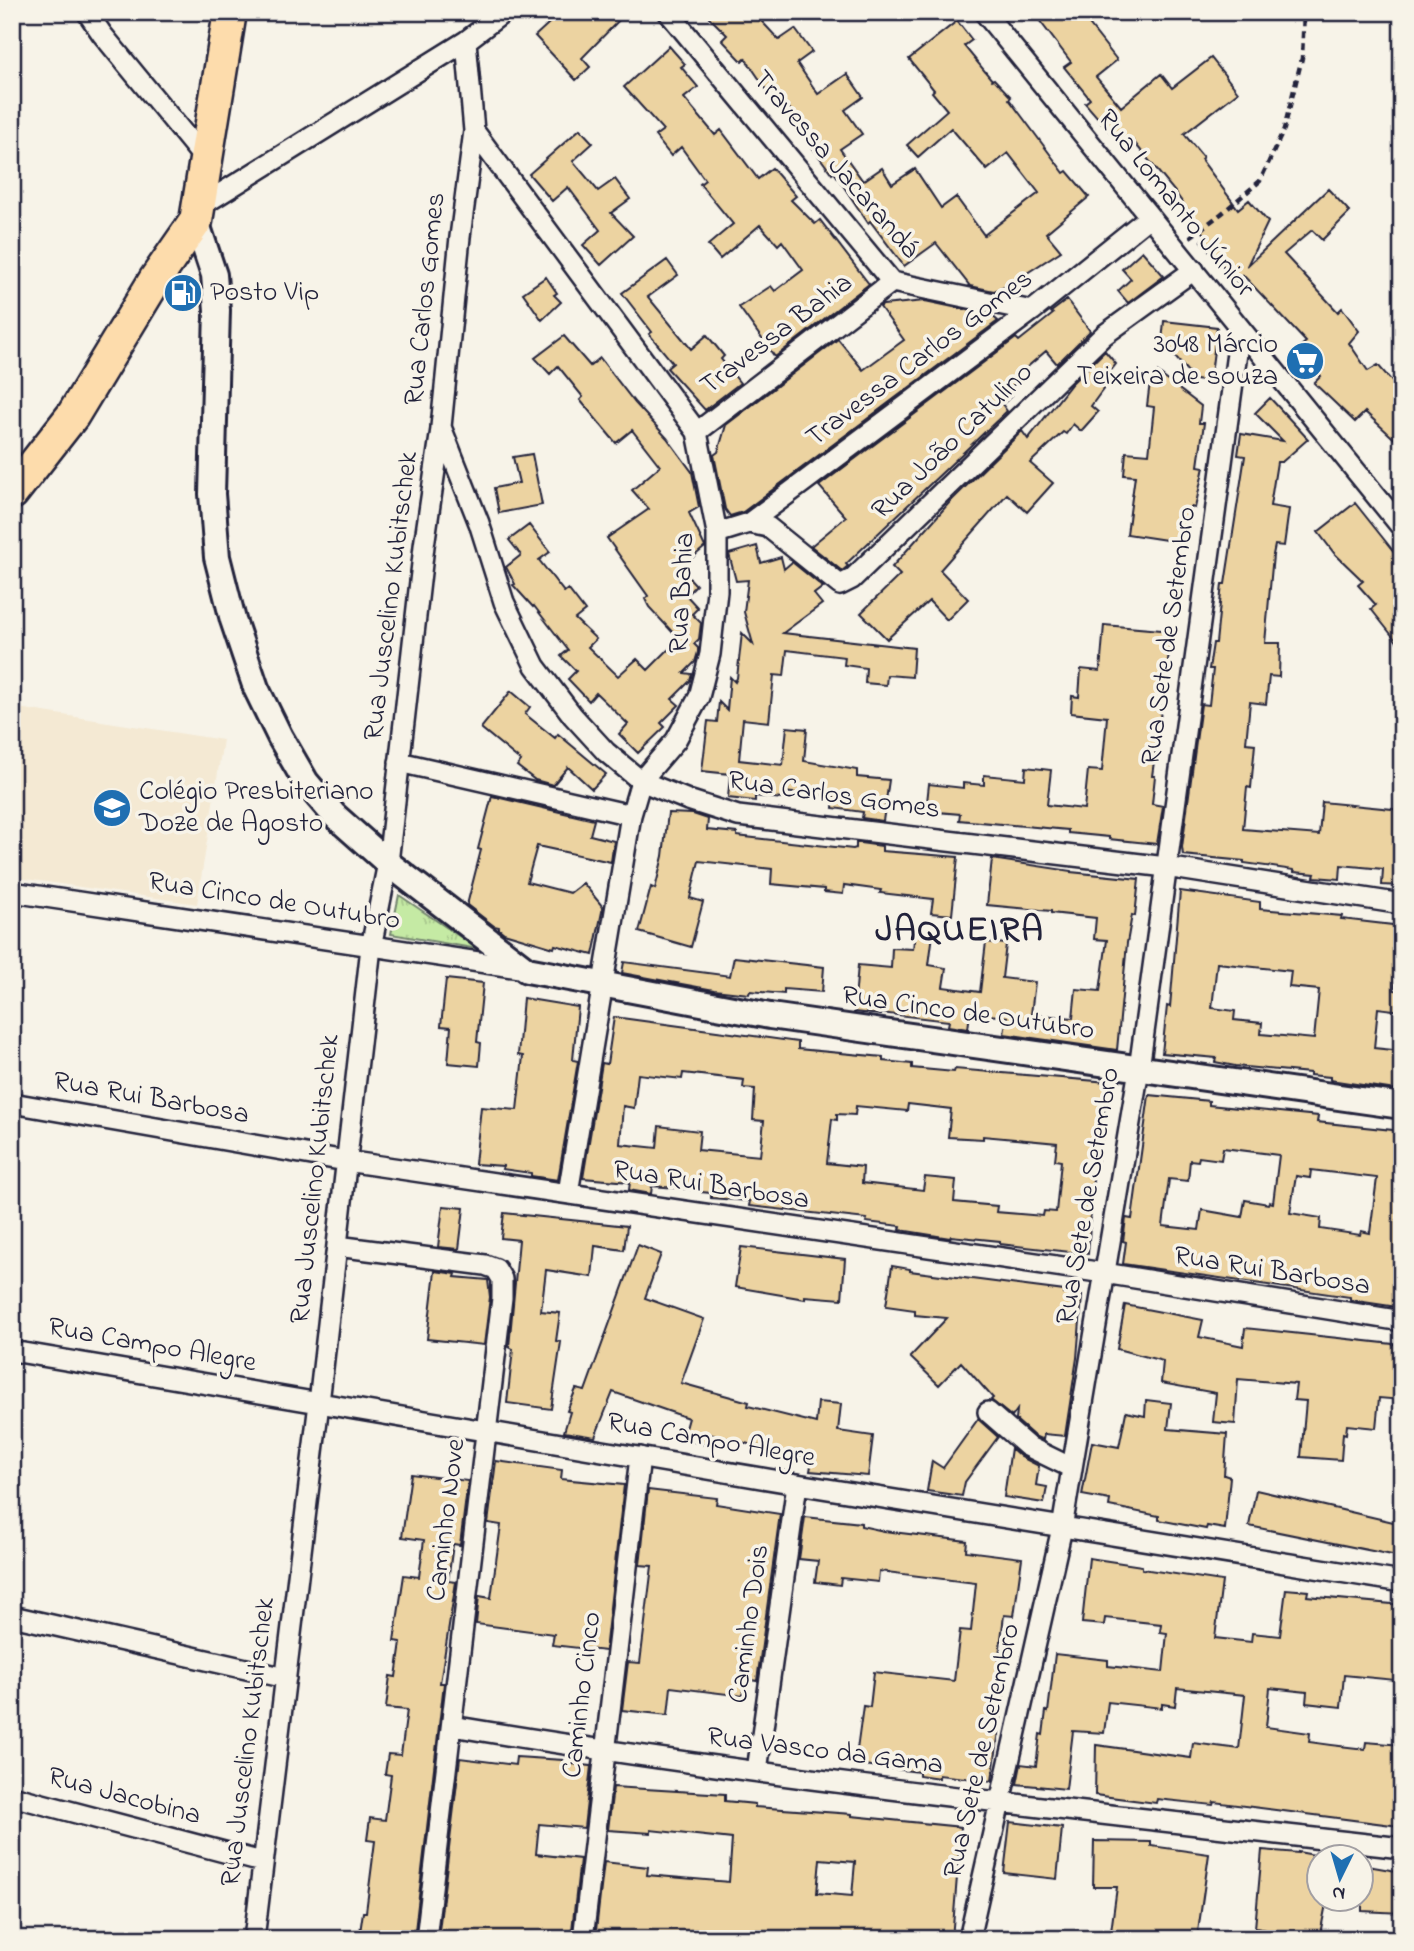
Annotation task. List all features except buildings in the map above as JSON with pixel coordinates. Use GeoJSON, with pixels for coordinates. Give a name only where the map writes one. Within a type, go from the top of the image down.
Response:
{"type":"FeatureCollection","features":[{"type":"Feature","properties":{"kind":"main road"},"geometry":{"type":"LineString","coordinates":[[12,493],[73,415],[198,214],[230,12]]}},
{"type":"Feature","properties":{"kind":"street"},"geometry":{"type":"LineString","coordinates":[[87,12],[207,162]]}},
{"type":"Feature","properties":{"kind":"street","name":"Travessa Jacarandá"},"geometry":{"type":"LineString","coordinates":[[668,12],[892,282],[1031,311]]}},
{"type":"Feature","properties":{"kind":"street","name":"Rua Lomanto Júnior"},"geometry":{"type":"LineString","coordinates":[[984,12],[1402,528]]}},
{"type":"Feature","properties":{"kind":"street"},"geometry":{"type":"LineString","coordinates":[[198,214],[466,41],[499,14]]}},
{"type":"Feature","properties":{"kind":"street","name":"Rua Carlos Gomes"},"geometry":{"type":"LineString","coordinates":[[466,41],[474,131],[460,237],[441,427],[479,523],[504,603],[535,666],[606,752],[641,781],[738,816],[1166,867],[1402,904]]}},
{"type":"Feature","properties":{"kind":"street","name":"Rua Bahia"},"geometry":{"type":"LineString","coordinates":[[474,131],[697,432],[717,533],[717,592],[712,642],[699,698],[676,740],[641,781],[631,815],[568,1193]]}},
{"type":"Feature","properties":{"kind":"street","name":"Rua Cinco de Outubro"},"geometry":{"type":"LineString","coordinates":[[198,214],[214,275],[217,310],[212,494],[217,557],[233,620],[256,688],[306,782],[334,815],[388,863],[527,970]]}},
{"type":"Feature","properties":{"kind":"street","name":"Travessa Carlos Gomes"},"geometry":{"type":"LineString","coordinates":[[717,533],[749,523],[1031,311],[1149,217]]}},
{"type":"Feature","properties":{"kind":"street","name":"Rua João Catulino"},"geometry":{"type":"LineString","coordinates":[[749,523],[768,527],[840,585],[852,579],[1104,335],[1194,270]]}},
{"type":"Feature","properties":{"kind":"street","name":"Travessa Bahia"},"geometry":{"type":"LineString","coordinates":[[697,432],[892,282]]}},
{"type":"Feature","properties":{"kind":"street","name":"Rua Sete de Setembro"},"geometry":{"type":"LineString","coordinates":[[969,1939],[1062,1528],[1139,1069],[1240,331]]}},
{"type":"Feature","properties":{"kind":"street","name":"Rua Juscelino Kubitschek"},"geometry":{"type":"LineString","coordinates":[[254,1939],[371,947],[388,863],[424,546],[441,427]]}},
{"type":"Feature","properties":{"kind":"street"},"geometry":{"type":"LineString","coordinates":[[399,762],[631,815]]}},
{"type":"Feature","properties":{"kind":"street","name":"Rua Cinco de Outubro"},"geometry":{"type":"LineString","coordinates":[[12,892],[527,970],[770,1016],[1402,1106]]}},
{"type":"Feature","properties":{"kind":"street","name":"Rua Rui Barbosa"},"geometry":{"type":"LineString","coordinates":[[12,1103],[346,1161],[1104,1273],[1402,1321]]}},
{"type":"Feature","properties":{"kind":"street","name":"Caminho Nove"},"geometry":{"type":"LineString","coordinates":[[337,1246],[485,1265],[496,1269],[502,1279],[502,1298],[426,1939]]}},
{"type":"Feature","properties":{"kind":"street","name":"Rua Campo Alegre"},"geometry":{"type":"LineString","coordinates":[[12,1351],[797,1484],[1402,1582]]}},
{"type":"Feature","properties":{"kind":"street"},"geometry":{"type":"LineString","coordinates":[[988,1412],[1027,1446],[1072,1468]]}},
{"type":"Feature","properties":{"kind":"street","name":"Caminho Cinco"},"geometry":{"type":"LineString","coordinates":[[583,1939],[640,1457]]}},
{"type":"Feature","properties":{"kind":"street","name":"Caminho Dois"},"geometry":{"type":"LineString","coordinates":[[757,1771],[797,1484]]}},
{"type":"Feature","properties":{"kind":"street"},"geometry":{"type":"LineString","coordinates":[[12,1616],[286,1678]]}},
{"type":"Feature","properties":{"kind":"street","name":"Rua Vasco da Gama"},"geometry":{"type":"LineString","coordinates":[[452,1727],[604,1752],[1001,1803],[1402,1848]]}},
{"type":"Feature","properties":{"kind":"street","name":"Rua Jacobina"},"geometry":{"type":"LineString","coordinates":[[12,1796],[262,1863]]}},
{"type":"Feature","properties":{"kind":"path"},"geometry":{"type":"LineString","coordinates":[[1175,248],[1260,181],[1284,129],[1303,58],[1304,12]]}},
{"type":"Feature","properties":{"kind":"shaded area","name":"Colégio Presbiteriano Doze de Agosto"},"geometry":{"type":"Polygon","coordinates":[[[12,707],[223,740],[197,904],[12,877],[12,707]]]}},
{"type":"Feature","properties":{"kind":"green space"},"geometry":{"type":"Polygon","coordinates":[[[399,895],[478,949],[391,934],[399,895]]]}},
{"type":"Feature","properties":{"kind":"place","name":"Posto Vip"},"geometry":{"type":"Point","coordinates":[183,293]}},
{"type":"Feature","properties":{"kind":"place","name":"3048 Márcio Teixeira de souza"},"geometry":{"type":"Point","coordinates":[1305,361]}},
{"type":"Feature","properties":{"kind":"place","name":"Colégio Presbiteriano Doze de Agosto"},"geometry":{"type":"Point","coordinates":[112,808]}},
{"type":"Feature","properties":{"kind":"district","name":"JAQUEIRA"},"geometry":{"type":"Point","coordinates":[960,931]}}]}
